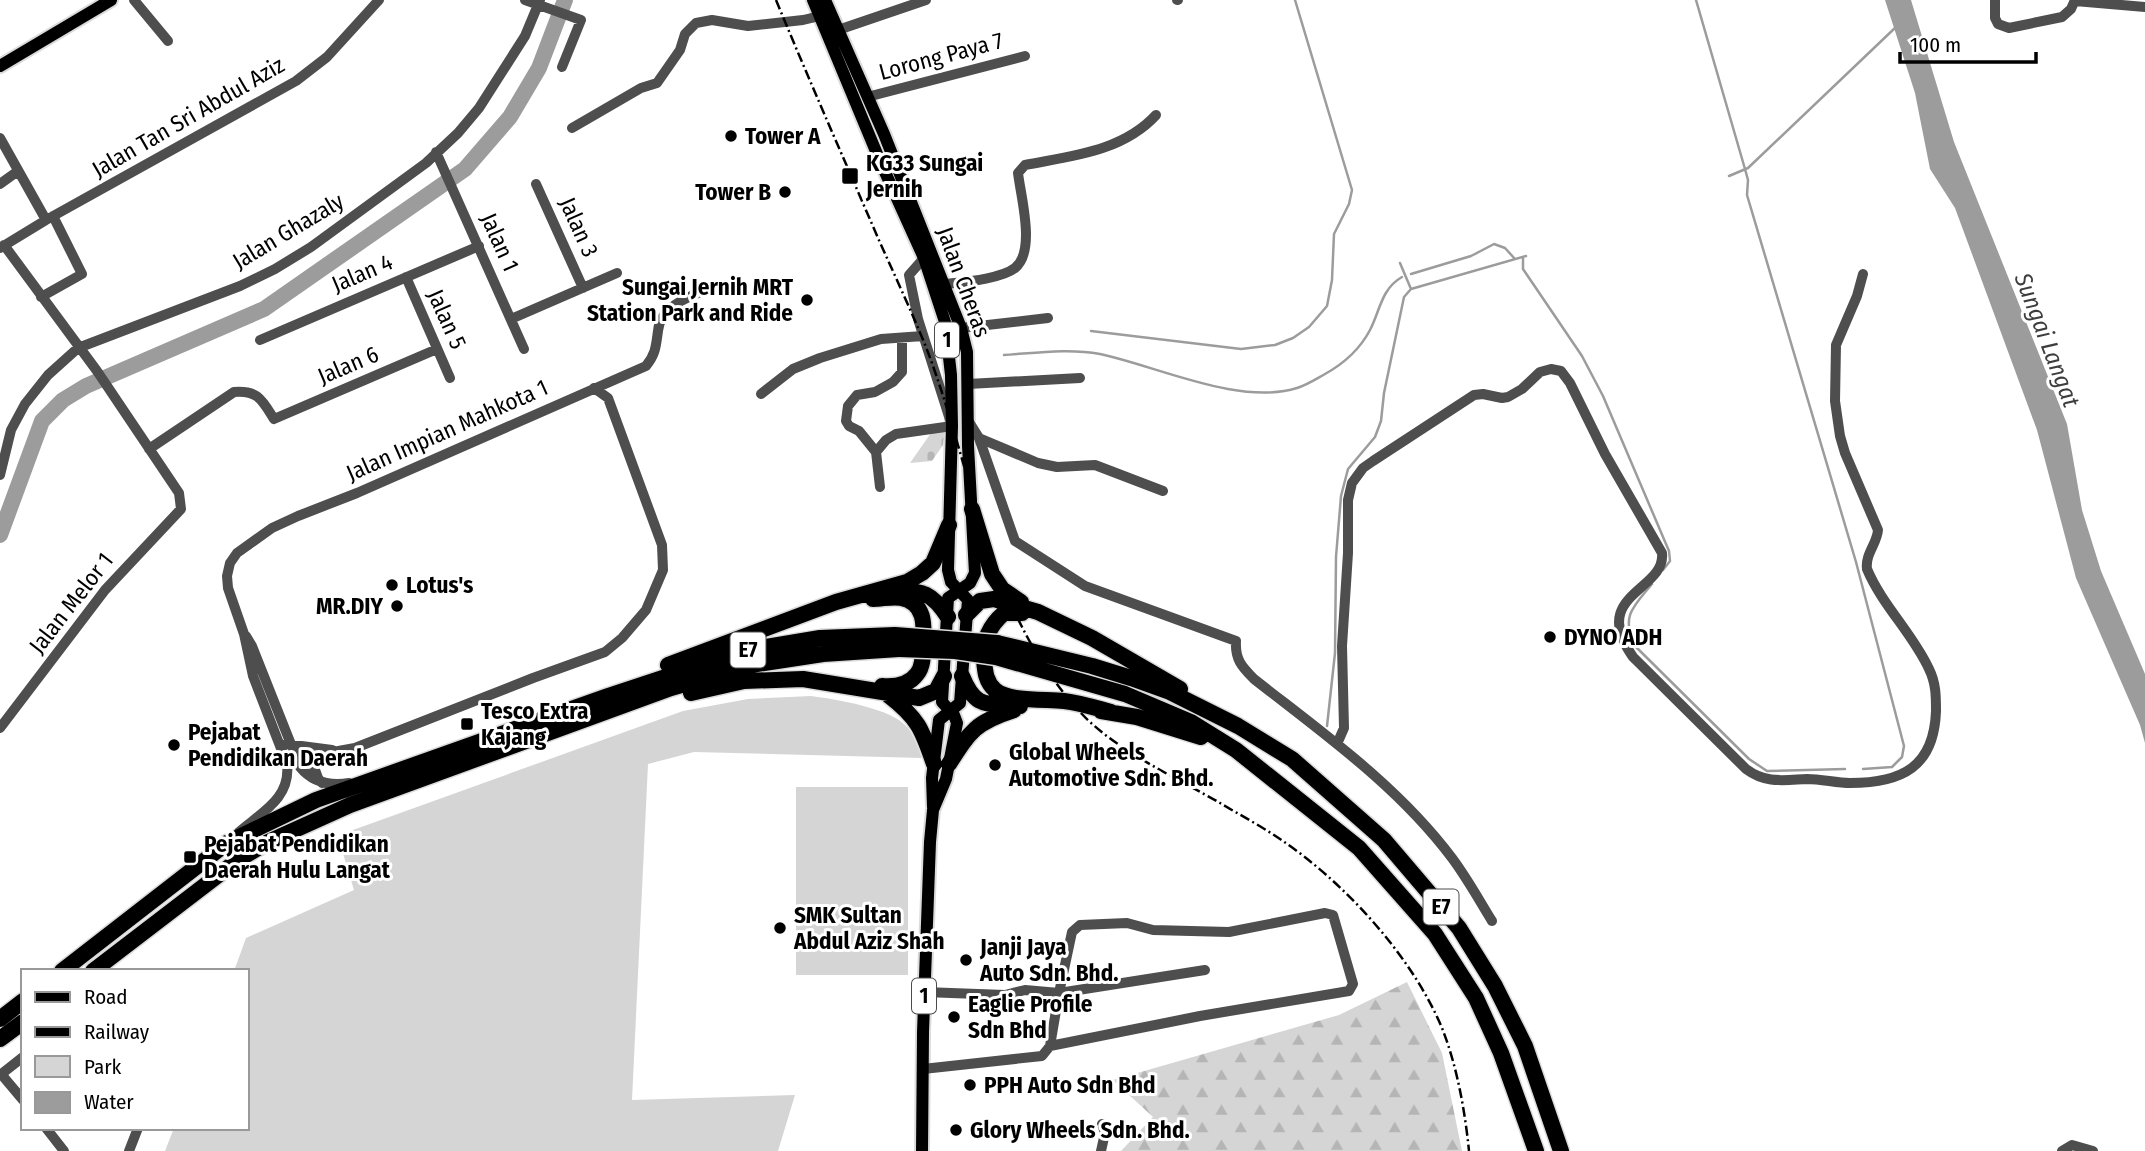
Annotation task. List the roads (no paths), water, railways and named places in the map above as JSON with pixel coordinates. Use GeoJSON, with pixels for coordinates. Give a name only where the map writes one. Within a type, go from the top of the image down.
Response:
{"type":"FeatureCollection","features":[{"type":"Feature","properties":{"kind":"highway"},"geometry":{"type":"LineString","coordinates":[[972,509],[992,574],[1002,589],[1038,612],[1155,673],[1238,726]]}},
{"type":"Feature","properties":{"kind":"highway"},"geometry":{"type":"LineString","coordinates":[[611,703],[652,672],[836,602],[907,582],[933,563],[949,525]]}},
{"type":"Feature","properties":{"kind":"highway"},"geometry":{"type":"LineString","coordinates":[[879,591],[917,590],[931,596],[948,617]]}},
{"type":"Feature","properties":{"kind":"highway"},"geometry":{"type":"LineString","coordinates":[[611,703],[744,681],[803,679],[889,687],[905,684],[918,674],[922,663],[925,622],[914,603],[901,598],[836,602]]}},
{"type":"Feature","properties":{"kind":"highway"},"geometry":{"type":"LineString","coordinates":[[966,615],[980,601],[994,599],[1038,612]]}},
{"type":"Feature","properties":{"kind":"highway"},"geometry":{"type":"LineString","coordinates":[[1092,638],[1033,615],[1015,611],[1004,613],[993,623],[987,634],[984,655],[988,682],[997,692],[1007,696],[1065,701],[1164,724],[1236,750]]}},
{"type":"Feature","properties":{"kind":"highway","name":"E7"},"geometry":{"type":"LineString","coordinates":[[551,725],[611,703],[751,665],[897,642],[954,651],[997,650],[1092,666],[1170,692],[1238,726],[1292,759],[1384,840],[1459,928],[1495,986],[1525,1046],[1561,1151]]}},
{"type":"Feature","properties":{"kind":"highway","name":"E7"},"geometry":{"type":"LineString","coordinates":[[997,650],[1125,694],[1191,722],[1236,750],[1359,848],[1435,934],[1476,998],[1501,1053],[1536,1151]]}},
{"type":"Feature","properties":{"kind":"highway"},"geometry":{"type":"LineString","coordinates":[[850,685],[919,698],[936,691],[944,676]]}},
{"type":"Feature","properties":{"kind":"highway"},"geometry":{"type":"LineString","coordinates":[[962,676],[969,693],[979,702],[1111,712]]}},
{"type":"Feature","properties":{"kind":"highway"},"geometry":{"type":"LineString","coordinates":[[884,692],[903,707],[920,727],[942,764],[973,729],[989,718],[1023,707]]}},
{"type":"Feature","properties":{"kind":"highway"},"geometry":{"type":"LineString","coordinates":[[65,969],[226,843],[316,800],[372,779],[551,725]]}},
{"type":"Feature","properties":{"kind":"highway"},"geometry":{"type":"LineString","coordinates":[[100,968],[238,860],[268,842],[350,805],[551,725]]}},
{"type":"Feature","properties":{"kind":"highway"},"geometry":{"type":"LineString","coordinates":[[0,1018],[21,1002]]}},
{"type":"Feature","properties":{"kind":"highway"},"geometry":{"type":"LineString","coordinates":[[0,1039],[21,1023]]}},
{"type":"Feature","properties":{"kind":"main road"},"geometry":{"type":"LineString","coordinates":[[0,66],[96,4],[111,0]]}},
{"type":"Feature","properties":{"kind":"main road","name":"Jalan Cheras"},"geometry":{"type":"LineString","coordinates":[[813,0],[924,258],[945,322],[951,375],[952,426],[948,570],[951,582],[968,600],[960,703],[950,711]]}},
{"type":"Feature","properties":{"kind":"main road","name":"Jalan Cheras"},"geometry":{"type":"LineString","coordinates":[[825,0],[946,284],[967,352],[975,573],[970,583],[948,598],[942,702],[957,723],[942,764],[946,779],[933,810],[924,992],[922,1151]]}},
{"type":"Feature","properties":{"kind":"street"},"geometry":{"type":"LineString","coordinates":[[134,0],[168,41]]}},
{"type":"Feature","properties":{"kind":"street","name":"Jalan Tan Sri Abdul Aziz"},"geometry":{"type":"LineString","coordinates":[[2,246],[296,81],[327,57],[379,0]]}},
{"type":"Feature","properties":{"kind":"street"},"geometry":{"type":"LineString","coordinates":[[525,0],[581,20],[562,67]]}},
{"type":"Feature","properties":{"kind":"street"},"geometry":{"type":"LineString","coordinates":[[838,30],[926,0]]}},
{"type":"Feature","properties":{"kind":"street"},"geometry":{"type":"LineString","coordinates":[[1995,0],[1995,18],[1998,24],[2009,28],[2062,17],[2074,3],[2145,7]]}},
{"type":"Feature","properties":{"kind":"street","name":"Jalan Ghazaly"},"geometry":{"type":"LineString","coordinates":[[0,475],[11,430],[25,404],[48,375],[78,348],[240,286],[275,269],[311,247],[426,163],[458,133],[479,108],[525,36],[539,3]]}},
{"type":"Feature","properties":{"kind":"street"},"geometry":{"type":"LineString","coordinates":[[572,128],[641,88],[657,83],[680,50],[685,34],[696,23],[712,20],[748,26],[820,16]]}},
{"type":"Feature","properties":{"kind":"street","name":"Lorong Paya 7"},"geometry":{"type":"LineString","coordinates":[[867,97],[1025,56]]}},
{"type":"Feature","properties":{"kind":"street"},"geometry":{"type":"LineString","coordinates":[[946,284],[1003,274],[1014,270],[1021,262],[1027,237],[1018,173],[1025,165],[1091,153],[1138,132],[1156,115]]}},
{"type":"Feature","properties":{"kind":"street"},"geometry":{"type":"LineString","coordinates":[[0,138],[82,274],[41,297]]}},
{"type":"Feature","properties":{"kind":"street","name":"Jalan 1"},"geometry":{"type":"LineString","coordinates":[[436,152],[458,196],[524,349]]}},
{"type":"Feature","properties":{"kind":"street"},"geometry":{"type":"LineString","coordinates":[[0,184],[18,171]]}},
{"type":"Feature","properties":{"kind":"street","name":"Jalan 3"},"geometry":{"type":"LineString","coordinates":[[536,184],[583,288]]}},
{"type":"Feature","properties":{"kind":"street"},"geometry":{"type":"LineString","coordinates":[[2,246],[97,371],[149,449]]}},
{"type":"Feature","properties":{"kind":"street","name":"Jalan 4"},"geometry":{"type":"LineString","coordinates":[[260,340],[479,246]]}},
{"type":"Feature","properties":{"kind":"street"},"geometry":{"type":"LineString","coordinates":[[876,452],[886,440],[896,434],[952,426],[923,336],[909,275],[924,258]]}},
{"type":"Feature","properties":{"kind":"street"},"geometry":{"type":"LineString","coordinates":[[511,319],[617,273]]}},
{"type":"Feature","properties":{"kind":"street"},"geometry":{"type":"LineString","coordinates":[[1336,744],[1344,727],[1342,646],[1348,553],[1348,500],[1357,475],[1413,434],[1474,395],[1508,397],[1522,389],[1540,372],[1550,369],[1561,372],[1570,383],[1605,454],[1662,553],[1660,565],[1625,604],[1619,617],[1620,634],[1633,657],[1746,769],[1760,778],[1777,781],[1807,779],[1870,783],[1892,779],[1919,762],[1930,747],[1933,737],[1935,687],[1928,667],[1867,569],[1868,557],[1877,539],[1878,530],[1845,453],[1836,411],[1836,345],[1857,296],[1863,274]]}},
{"type":"Feature","properties":{"kind":"street","name":"Jalan 5"},"geometry":{"type":"LineString","coordinates":[[406,277],[450,378]]}},
{"type":"Feature","properties":{"kind":"street","name":"Jalan Impian Mahkota 1"},"geometry":{"type":"LineString","coordinates":[[285,745],[253,676],[244,634],[228,587],[227,576],[237,553],[272,528],[298,516],[357,493],[646,366],[657,348],[661,316],[673,306],[720,284]]}},
{"type":"Feature","properties":{"kind":"street"},"geometry":{"type":"LineString","coordinates":[[961,328],[1048,318]]}},
{"type":"Feature","properties":{"kind":"street"},"geometry":{"type":"LineString","coordinates":[[761,394],[793,369],[820,358],[881,339],[923,336]]}},
{"type":"Feature","properties":{"kind":"street"},"geometry":{"type":"LineString","coordinates":[[880,487],[876,452],[859,431],[849,426],[846,421],[848,406],[857,395],[875,391],[893,382],[902,372],[902,339]]}},
{"type":"Feature","properties":{"kind":"street","name":"Jalan 6"},"geometry":{"type":"LineString","coordinates":[[149,449],[234,392],[248,391],[260,398],[274,419],[437,349]]}},
{"type":"Feature","properties":{"kind":"street"},"geometry":{"type":"LineString","coordinates":[[968,384],[1080,378]]}},
{"type":"Feature","properties":{"kind":"street"},"geometry":{"type":"LineString","coordinates":[[322,783],[315,773],[315,760],[322,754],[355,748],[605,652],[622,638],[646,610],[663,570],[662,545],[608,398],[608,391],[614,379]]}},
{"type":"Feature","properties":{"kind":"street"},"geometry":{"type":"LineString","coordinates":[[594,388],[608,398]]}},
{"type":"Feature","properties":{"kind":"street"},"geometry":{"type":"LineString","coordinates":[[969,422],[979,438],[1015,541],[1085,586],[1236,641],[1235,654],[1239,664],[1254,679],[1370,771],[1428,831],[1452,858],[1492,921]]}},
{"type":"Feature","properties":{"kind":"street"},"geometry":{"type":"LineString","coordinates":[[979,438],[1038,463],[1057,467],[1095,465],[1163,491]]}},
{"type":"Feature","properties":{"kind":"street","name":"Jalan Melor 1"},"geometry":{"type":"LineString","coordinates":[[0,728],[105,590],[181,509],[179,493],[149,449]]}},
{"type":"Feature","properties":{"kind":"street"},"geometry":{"type":"LineString","coordinates":[[285,745],[333,751]]}},
{"type":"Feature","properties":{"kind":"street"},"geometry":{"type":"LineString","coordinates":[[285,745],[300,767],[322,783],[341,785],[372,779]]}},
{"type":"Feature","properties":{"kind":"street"},"geometry":{"type":"LineString","coordinates":[[226,843],[282,793],[288,775],[285,745]]}},
{"type":"Feature","properties":{"kind":"street"},"geometry":{"type":"LineString","coordinates":[[923,1069],[1042,1056],[1051,1046],[1072,932],[1080,925],[1127,923],[1153,930],[1229,932],[1325,913],[1333,915],[1353,984],[1349,991],[1200,1016],[1051,1046]]}},
{"type":"Feature","properties":{"kind":"street"},"geometry":{"type":"LineString","coordinates":[[924,992],[1005,995],[1025,990],[1059,993],[1205,970]]}},
{"type":"Feature","properties":{"kind":"street"},"geometry":{"type":"LineString","coordinates":[[21,1059],[1,1074],[21,1098]]}},
{"type":"Feature","properties":{"kind":"street"},"geometry":{"type":"LineString","coordinates":[[1101,1151],[1105,1133],[1102,1124]]}},
{"type":"Feature","properties":{"kind":"street"},"geometry":{"type":"LineString","coordinates":[[48,1130],[64,1151]]}},
{"type":"Feature","properties":{"kind":"street"},"geometry":{"type":"LineString","coordinates":[[129,1151],[136,1130]]}},
{"type":"Feature","properties":{"kind":"street"},"geometry":{"type":"LineString","coordinates":[[2062,1151],[2072,1145],[2093,1151]]}},
{"type":"Feature","properties":{"kind":"water"},"geometry":{"type":"Polygon","coordinates":[[[1885,0],[1911,0],[1954,142],[2067,424],[2082,510],[2101,571],[2145,674],[2145,743],[2140,725],[2076,578],[2037,430],[1955,208],[1930,169],[1915,93],[1885,0]]]}},
{"type":"Feature","properties":{"kind":"waterway"},"geometry":{"type":"LineString","coordinates":[[0,535],[42,421],[63,400],[86,386],[264,309],[465,169],[510,117],[539,68],[565,0]]}},
{"type":"Feature","properties":{"kind":"waterway"},"geometry":{"type":"LineString","coordinates":[[1091,331],[1241,349],[1275,345],[1293,338],[1309,327],[1327,306],[1332,280],[1334,234],[1349,204],[1352,190],[1295,0]]}},
{"type":"Feature","properties":{"kind":"waterway"},"geometry":{"type":"LineString","coordinates":[[1696,0],[1748,180],[1747,195],[1856,562],[1904,746],[1902,757],[1892,767],[1863,769]]}},
{"type":"Feature","properties":{"kind":"waterway"},"geometry":{"type":"LineString","coordinates":[[1729,176],[1748,168],[1896,27]]}},
{"type":"Feature","properties":{"kind":"waterway"},"geometry":{"type":"LineString","coordinates":[[1411,274],[1471,256],[1494,244],[1505,248],[1515,259]]}},
{"type":"Feature","properties":{"kind":"waterway"},"geometry":{"type":"LineString","coordinates":[[1327,726],[1335,653],[1336,557],[1341,496],[1348,469],[1375,437],[1381,421],[1384,393],[1404,297],[1411,289],[1526,256]]}},
{"type":"Feature","properties":{"kind":"waterway"},"geometry":{"type":"LineString","coordinates":[[1523,257],[1523,269],[1582,356],[1603,396],[1669,551],[1670,561],[1663,570]]}},
{"type":"Feature","properties":{"kind":"waterway"},"geometry":{"type":"LineString","coordinates":[[1400,263],[1411,289]]}},
{"type":"Feature","properties":{"kind":"waterway"},"geometry":{"type":"LineString","coordinates":[[1004,355],[1052,351],[1088,352],[1224,388],[1250,392],[1297,388],[1332,370],[1356,350],[1370,330],[1385,294],[1402,277]]}},
{"type":"Feature","properties":{"kind":"waterway"},"geometry":{"type":"LineString","coordinates":[[1652,584],[1635,605],[1629,618],[1630,635],[1634,645],[1749,759],[1767,771],[1845,769]]}},
{"type":"Feature","properties":{"kind":"railway"},"geometry":{"type":"LineString","coordinates":[[776,0],[926,347],[986,537],[1023,630],[1049,672],[1094,726],[1146,762],[1280,839],[1328,877],[1374,923],[1413,974],[1442,1028],[1460,1089],[1469,1151]]}},
{"type":"Feature","properties":{"kind":"place","name":"Tower A"},"geometry":{"type":"Point","coordinates":[731,136]}},
{"type":"Feature","properties":{"kind":"place","name":"KG33 Sungai Jernih"},"geometry":{"type":"Point","coordinates":[850,176]}},
{"type":"Feature","properties":{"kind":"place","name":"Tower B"},"geometry":{"type":"Point","coordinates":[785,192]}},
{"type":"Feature","properties":{"kind":"place","name":"Sungai Jernih MRT Station Park and Ride"},"geometry":{"type":"Point","coordinates":[807,300]}},
{"type":"Feature","properties":{"kind":"place","name":"Lotus's"},"geometry":{"type":"Point","coordinates":[392,585]}},
{"type":"Feature","properties":{"kind":"place","name":"MR.DIY"},"geometry":{"type":"Point","coordinates":[397,606]}},
{"type":"Feature","properties":{"kind":"place","name":"DYNO ADH"},"geometry":{"type":"Point","coordinates":[1550,637]}},
{"type":"Feature","properties":{"kind":"place","name":"Tesco Extra Kajang"},"geometry":{"type":"Point","coordinates":[467,724]}},
{"type":"Feature","properties":{"kind":"place","name":"Pejabat Pendidikan Daerah"},"geometry":{"type":"Point","coordinates":[174,745]}},
{"type":"Feature","properties":{"kind":"place","name":"Global Wheels Automotive Sdn. Bhd."},"geometry":{"type":"Point","coordinates":[995,765]}},
{"type":"Feature","properties":{"kind":"place","name":"Pejabat Pendidikan Daerah Hulu Langat"},"geometry":{"type":"Point","coordinates":[190,857]}},
{"type":"Feature","properties":{"kind":"place","name":"SMK Sultan Abdul Aziz Shah"},"geometry":{"type":"Point","coordinates":[780,928]}},
{"type":"Feature","properties":{"kind":"place","name":"Janji Jaya Auto Sdn. Bhd."},"geometry":{"type":"Point","coordinates":[966,960]}},
{"type":"Feature","properties":{"kind":"place","name":"Eaglie Profile Sdn Bhd"},"geometry":{"type":"Point","coordinates":[954,1017]}},
{"type":"Feature","properties":{"kind":"place","name":"PPH Auto Sdn Bhd"},"geometry":{"type":"Point","coordinates":[970,1085]}},
{"type":"Feature","properties":{"kind":"place","name":"Glory Wheels Sdn. Bhd."},"geometry":{"type":"Point","coordinates":[956,1130]}},
{"type":"Feature","properties":{"kind":"water label","name":"Sungai Langat"},"geometry":{"type":"Point","coordinates":[2047,340]}}]}
